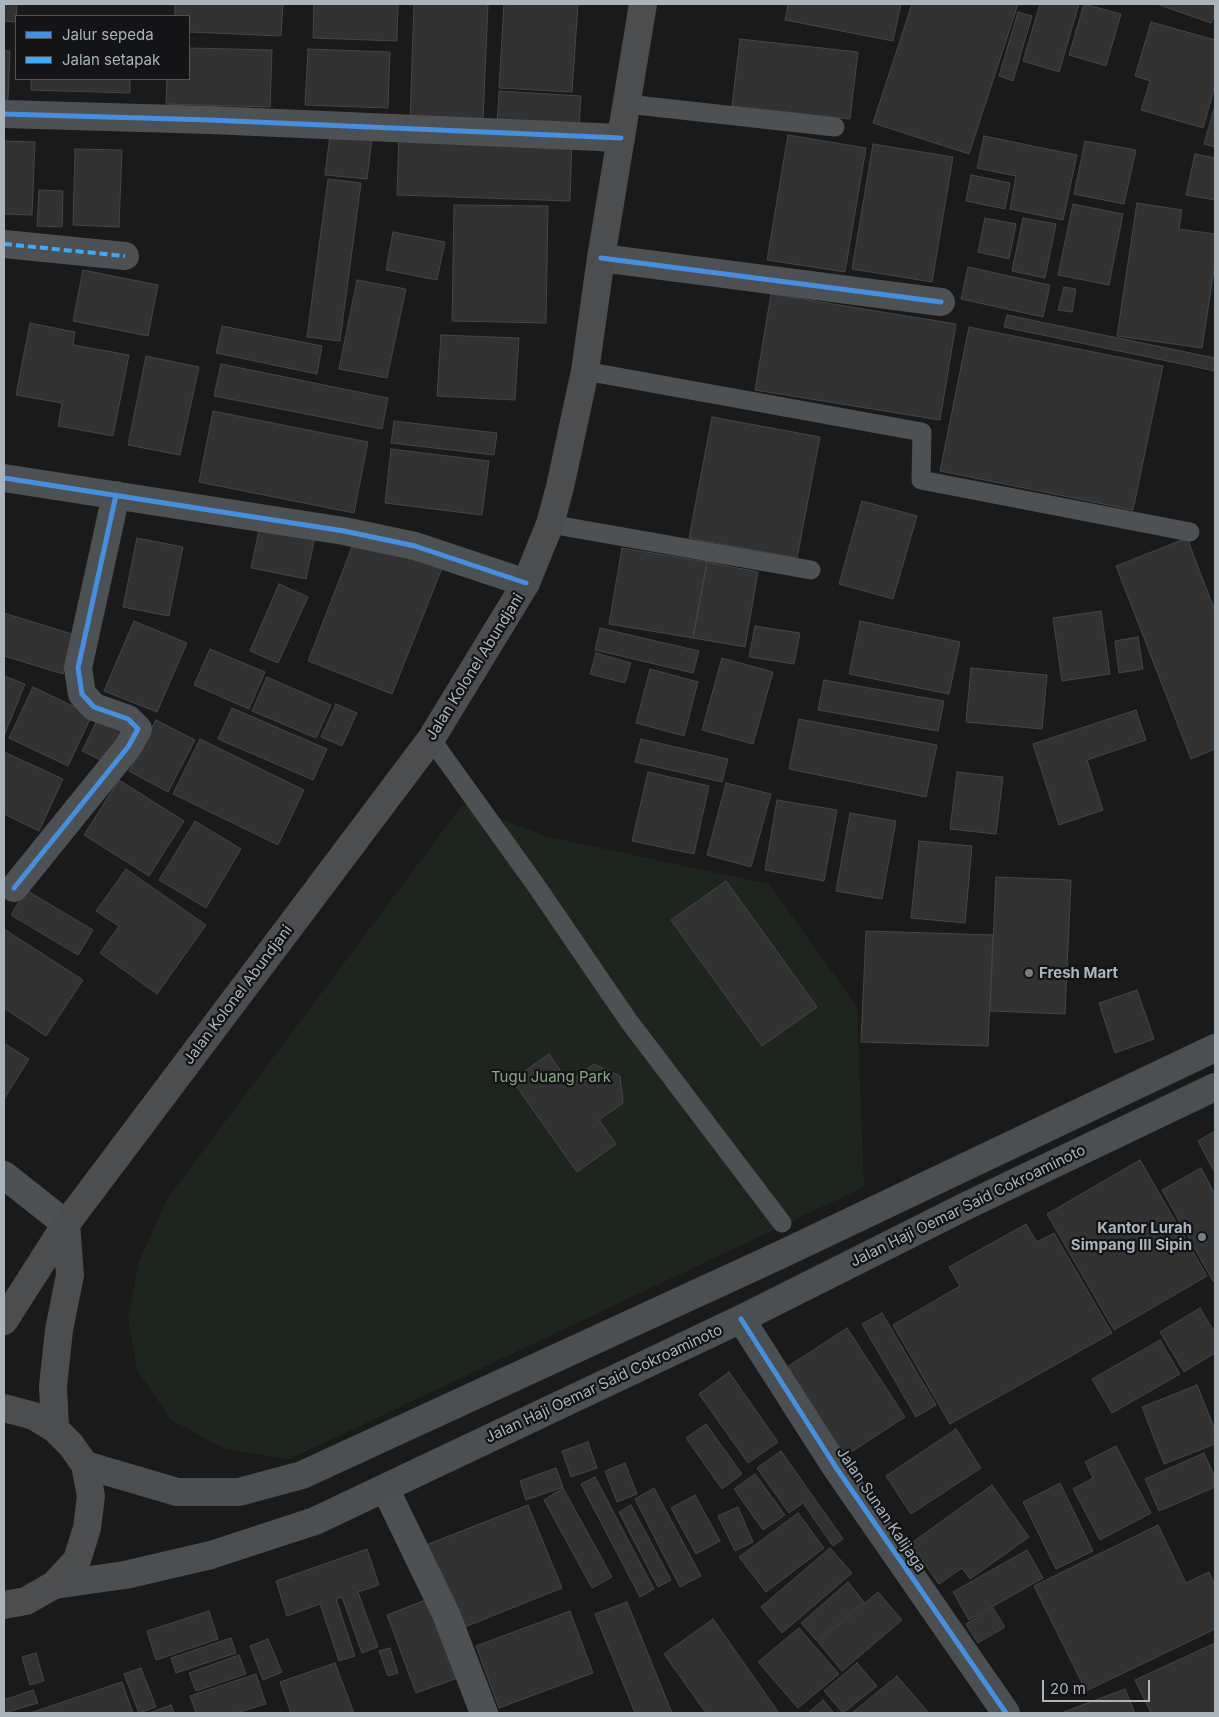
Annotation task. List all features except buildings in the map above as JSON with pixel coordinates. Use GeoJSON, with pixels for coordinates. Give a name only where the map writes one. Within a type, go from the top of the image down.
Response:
{"type":"FeatureCollection","features":[{"type":"Feature","properties":{"kind":"main road","name":"Jalan Kolonel Abundjani"},"geometry":{"type":"LineString","coordinates":[[4,1321],[66,1224],[431,739],[526,583],[550,524],[585,371],[601,258],[643,4]]}},
{"type":"Feature","properties":{"kind":"main road"},"geometry":{"type":"LineString","coordinates":[[85,1465],[177,1492],[239,1492],[302,1475],[780,1255],[1215,1048]]}},
{"type":"Feature","properties":{"kind":"main road","name":"Jalan Haji Oemar Said Cokroaminoto"},"geometry":{"type":"LineString","coordinates":[[54,1585],[125,1575],[211,1554],[314,1521],[741,1318],[966,1206],[1215,1087]]}},
{"type":"Feature","properties":{"kind":"main road"},"geometry":{"type":"LineString","coordinates":[[55,1429],[53,1386],[59,1330],[70,1275],[66,1224]]}},
{"type":"Feature","properties":{"kind":"main road","name":"Jalan Sunan Kalijaga"},"geometry":{"type":"LineString","coordinates":[[741,1318],[835,1466],[1006,1713]]}},
{"type":"Feature","properties":{"kind":"main road"},"geometry":{"type":"LineString","coordinates":[[4,1408],[34,1416],[55,1429],[71,1445],[85,1465],[91,1496],[87,1528],[77,1560],[54,1585],[26,1601],[4,1605]]}},
{"type":"Feature","properties":{"kind":"street"},"geometry":{"type":"LineString","coordinates":[[4,114],[210,120],[621,138]]}},
{"type":"Feature","properties":{"kind":"street"},"geometry":{"type":"LineString","coordinates":[[4,244],[125,256]]}},
{"type":"Feature","properties":{"kind":"street"},"geometry":{"type":"LineString","coordinates":[[601,258],[942,302]]}},
{"type":"Feature","properties":{"kind":"street"},"geometry":{"type":"LineString","coordinates":[[4,478],[344,531],[415,546],[526,583]]}},
{"type":"Feature","properties":{"kind":"street"},"geometry":{"type":"LineString","coordinates":[[14,888],[128,747],[138,729],[128,719],[94,707],[82,694],[78,668],[116,495]]}},
{"type":"Feature","properties":{"kind":"street"},"geometry":{"type":"LineString","coordinates":[[4,1175],[66,1224]]}},
{"type":"Feature","properties":{"kind":"street"},"geometry":{"type":"LineString","coordinates":[[385,1488],[446,1614],[484,1713]]}},
{"type":"Feature","properties":{"kind":"lane"},"geometry":{"type":"LineString","coordinates":[[627,104],[835,127]]}},
{"type":"Feature","properties":{"kind":"lane"},"geometry":{"type":"LineString","coordinates":[[585,371],[922,432],[921,480],[1190,532]]}},
{"type":"Feature","properties":{"kind":"lane"},"geometry":{"type":"LineString","coordinates":[[550,524],[811,570]]}},
{"type":"Feature","properties":{"kind":"lane"},"geometry":{"type":"LineString","coordinates":[[431,739],[536,884],[628,1020],[782,1223]]}},
{"type":"Feature","properties":{"kind":"green space","name":"Tugu Juang Park"},"geometry":{"type":"Polygon","coordinates":[[[463,804],[545,836],[769,884],[857,1007],[864,1187],[290,1459],[225,1449],[171,1420],[137,1370],[128,1318],[139,1262],[167,1199],[463,804]]]}},
{"type":"Feature","properties":{"kind":"marked path"},"geometry":{"type":"LineString","coordinates":[[4,244],[125,256]]}},
{"type":"Feature","properties":{"kind":"cycle path"},"geometry":{"type":"LineString","coordinates":[[4,114],[210,120],[621,138]]}},
{"type":"Feature","properties":{"kind":"cycle path"},"geometry":{"type":"LineString","coordinates":[[601,258],[941,302]]}},
{"type":"Feature","properties":{"kind":"cycle path"},"geometry":{"type":"LineString","coordinates":[[4,478],[344,531],[415,546],[526,583]]}},
{"type":"Feature","properties":{"kind":"cycle path"},"geometry":{"type":"LineString","coordinates":[[14,888],[128,747],[138,729],[128,719],[94,707],[82,694],[78,668],[116,495]]}},
{"type":"Feature","properties":{"kind":"cycle path"},"geometry":{"type":"LineString","coordinates":[[741,1319],[835,1466],[1006,1713]]}},
{"type":"Feature","properties":{"kind":"place","name":"Fresh Mart"},"geometry":{"type":"Point","coordinates":[1029,973]}},
{"type":"Feature","properties":{"kind":"place","name":"Kantor Lurah Simpang III Sipin"},"geometry":{"type":"Point","coordinates":[1202,1237]}}]}
